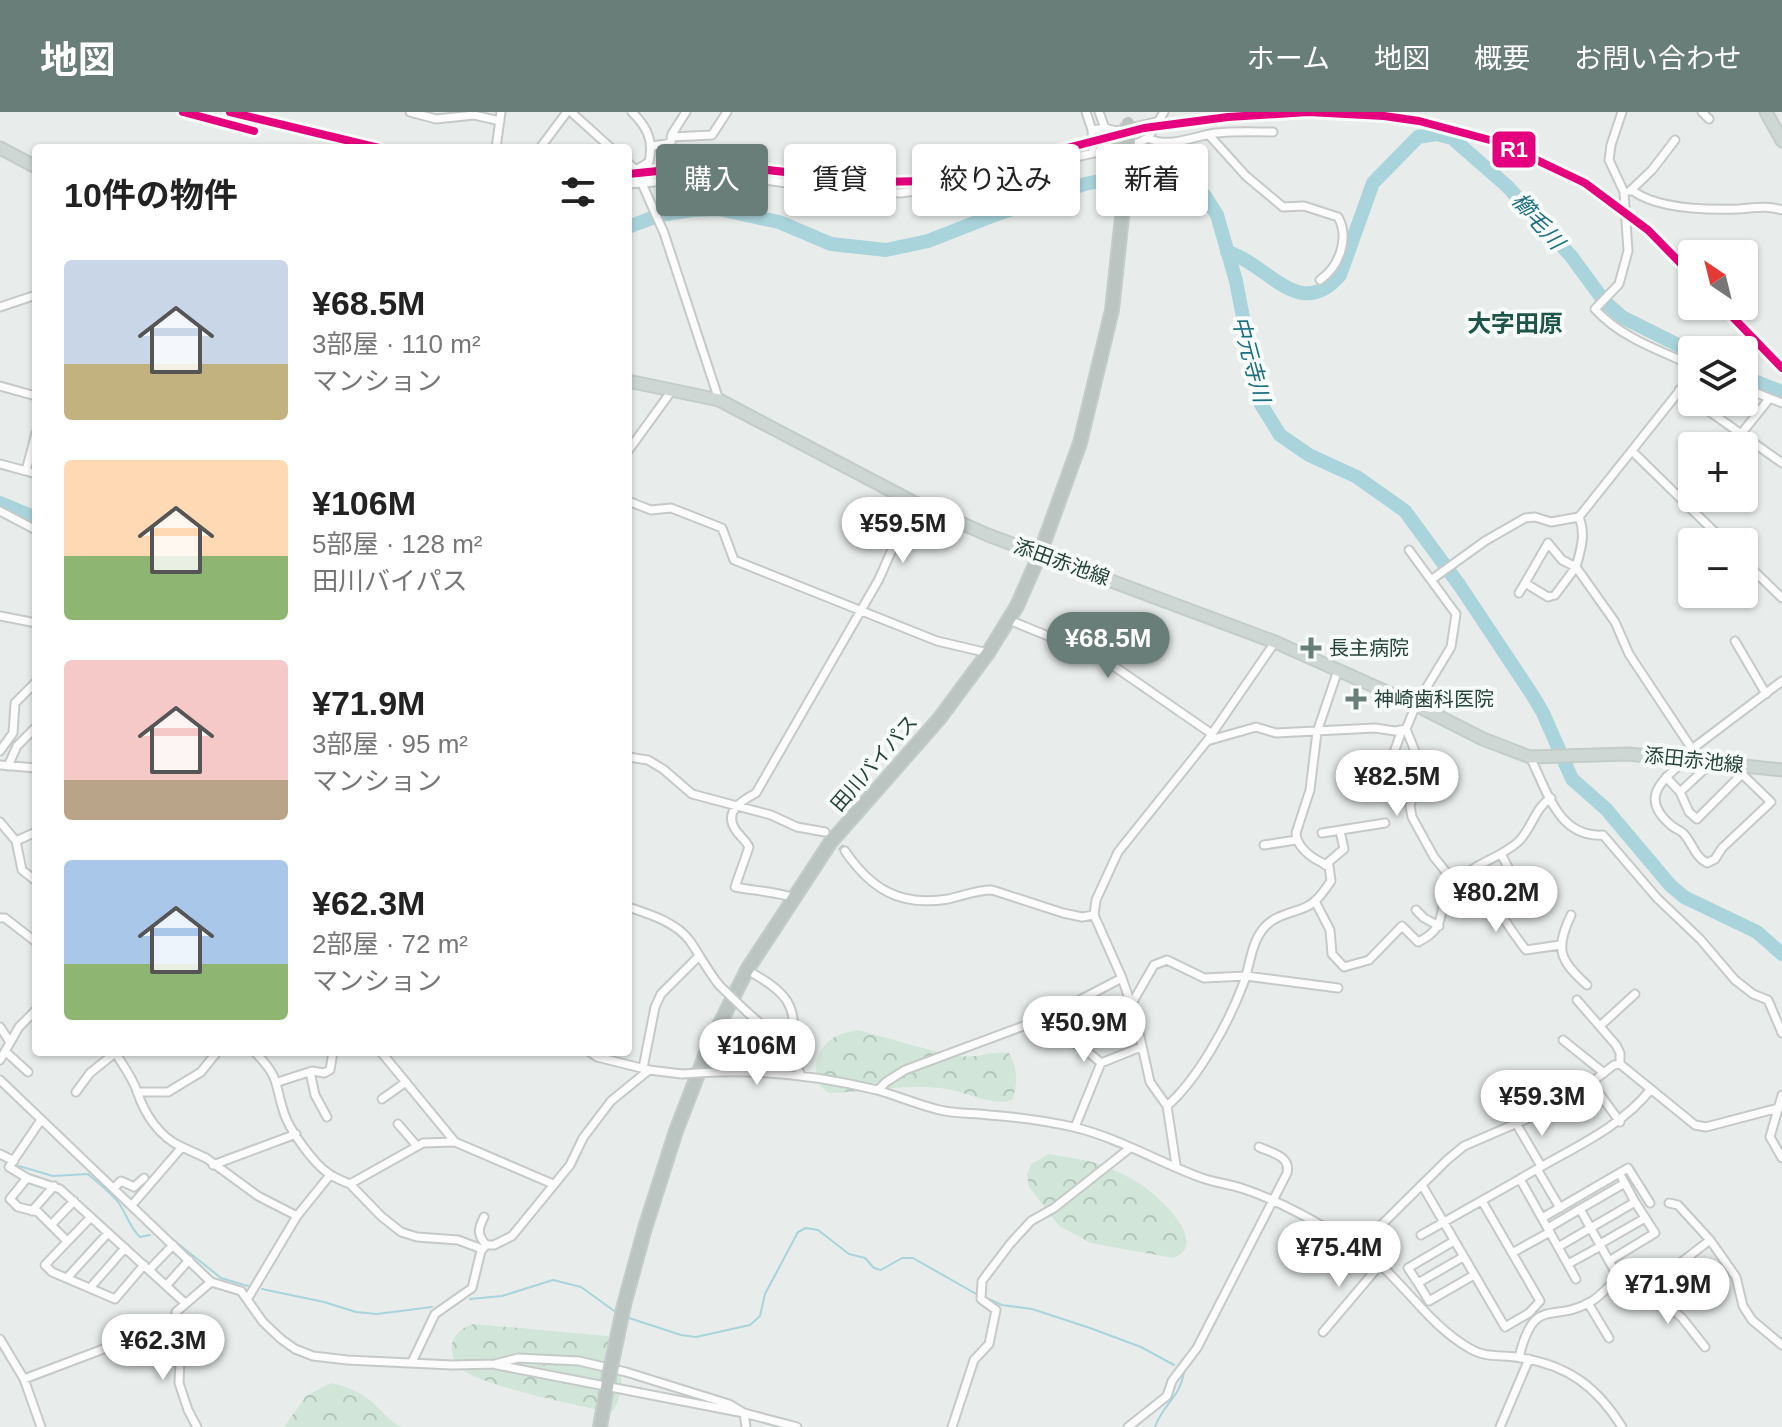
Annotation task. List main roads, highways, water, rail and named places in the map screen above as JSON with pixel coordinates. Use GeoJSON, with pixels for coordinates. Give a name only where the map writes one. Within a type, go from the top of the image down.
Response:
{"type":"FeatureCollection","features":[{"type":"Feature","properties":{"kind":"highway","name":"田川バイパス"},"geometry":{"type":"LineString","coordinates":[[600,1427],[624,1305],[645,1228],[676,1131],[710,1043],[747,970],[830,843],[939,719],[988,653],[1009,620],[1039,556],[1080,443],[1112,310],[1124,198],[1128,117]]}},
{"type":"Feature","properties":{"kind":"main road"},"geometry":{"type":"LineString","coordinates":[[1766,112],[1782,141]]}},
{"type":"Feature","properties":{"kind":"main road"},"geometry":{"type":"LineString","coordinates":[[0,148],[32,165]]}},
{"type":"Feature","properties":{"kind":"main road","name":"添田赤池線"},"geometry":{"type":"LineString","coordinates":[[632,382],[719,400],[913,502],[1039,556],[1275,642],[1416,705],[1483,739],[1530,757],[1690,755],[1742,769],[1782,770]]}},
{"type":"Feature","properties":{"kind":"waterway","name":"櫛毛川"},"geometry":{"type":"LineString","coordinates":[[1227,252],[1297,292],[1311,293],[1325,288],[1340,275],[1373,183],[1418,137],[1436,134],[1452,138],[1507,186],[1571,256],[1604,301],[1622,317],[1678,345]]}},
{"type":"Feature","properties":{"kind":"waterway","name":"中元寺川"},"geometry":{"type":"LineString","coordinates":[[632,226],[660,215],[719,209],[779,222],[831,244],[886,250],[928,241],[1085,184],[1146,171],[1171,172],[1182,176],[1205,196],[1217,215],[1236,281],[1259,401],[1280,435],[1309,455],[1357,477],[1405,511],[1460,586],[1533,696],[1572,779],[1606,809],[1670,885],[1684,897],[1757,932],[1782,954]]}},
{"type":"Feature","properties":{"kind":"waterway","name":"櫛毛川"},"geometry":{"type":"LineString","coordinates":[[1758,383],[1782,392]]}},
{"type":"Feature","properties":{"kind":"waterway","name":"中元寺川"},"geometry":{"type":"LineString","coordinates":[[0,503],[32,516]]}},
{"type":"Feature","properties":{"kind":"waterway"},"geometry":{"type":"LineString","coordinates":[[19,1166],[53,1176],[88,1174],[118,1202],[140,1237],[150,1235]]}},
{"type":"Feature","properties":{"kind":"waterway"},"geometry":{"type":"LineString","coordinates":[[626,1317],[696,1337],[750,1325],[760,1316],[765,1294],[798,1232],[806,1228],[818,1230],[849,1254],[865,1258],[874,1268],[881,1270],[902,1258],[913,1258],[978,1295]]}},
{"type":"Feature","properties":{"kind":"waterway"},"geometry":{"type":"LineString","coordinates":[[171,1238],[221,1278],[248,1286]]}},
{"type":"Feature","properties":{"kind":"waterway"},"geometry":{"type":"LineString","coordinates":[[470,1299],[502,1296],[553,1280],[581,1287],[617,1313]]}},
{"type":"Feature","properties":{"kind":"waterway"},"geometry":{"type":"LineString","coordinates":[[262,1289],[356,1312],[377,1314],[432,1307]]}},
{"type":"Feature","properties":{"kind":"waterway"},"geometry":{"type":"LineString","coordinates":[[984,1297],[1002,1305],[1032,1309],[1090,1328],[1141,1347],[1174,1365]]}},
{"type":"Feature","properties":{"kind":"waterway"},"geometry":{"type":"LineString","coordinates":[[1155,1427],[1179,1388],[1184,1372]]}},
{"type":"Feature","properties":{"kind":"tunnel"},"geometry":{"type":"LineString","coordinates":[[825,832],[845,851]]}},
{"type":"Feature","properties":{"kind":"place","name":"長主病院"},"geometry":{"type":"Point","coordinates":[1311,648]}},
{"type":"Feature","properties":{"kind":"place","name":"神崎歯科医院"},"geometry":{"type":"Point","coordinates":[1356,699]}},
{"type":"Feature","properties":{"kind":"district","name":"大字田原"},"geometry":{"type":"Point","coordinates":[1515,323]}}]}
